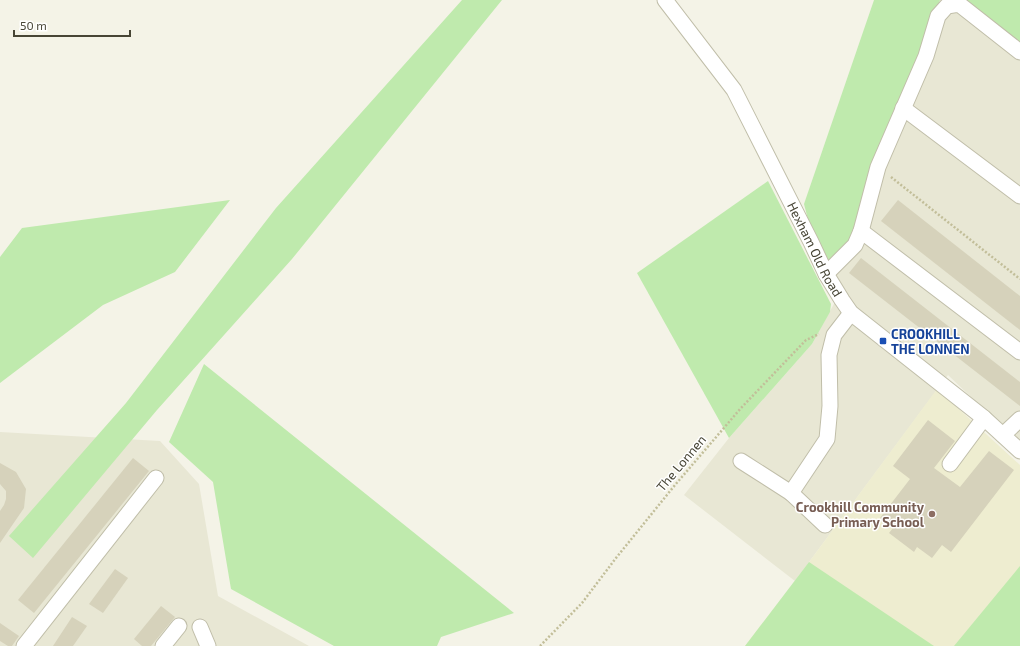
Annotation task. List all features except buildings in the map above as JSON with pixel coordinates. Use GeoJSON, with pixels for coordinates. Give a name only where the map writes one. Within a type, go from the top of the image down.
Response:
{"type":"FeatureCollection","features":[{"type":"Feature","properties":{"kind":"street","name":"Hexham Old Road"},"geometry":{"type":"LineString","coordinates":[[666,0],[734,90],[826,274],[851,313],[984,418],[1020,451]]}},
{"type":"Feature","properties":{"kind":"street"},"geometry":{"type":"LineString","coordinates":[[826,274],[855,245],[861,231],[878,167],[926,56],[938,16],[947,6],[959,4],[1020,52]]}},
{"type":"Feature","properties":{"kind":"street"},"geometry":{"type":"LineString","coordinates":[[903,108],[1020,196]]}},
{"type":"Feature","properties":{"kind":"street"},"geometry":{"type":"LineString","coordinates":[[861,231],[1020,352]]}},
{"type":"Feature","properties":{"kind":"street"},"geometry":{"type":"LineString","coordinates":[[791,492],[827,439],[830,406],[829,355],[834,335],[851,313]]}},
{"type":"Feature","properties":{"kind":"street"},"geometry":{"type":"LineString","coordinates":[[950,464],[984,418]]}},
{"type":"Feature","properties":{"kind":"street"},"geometry":{"type":"LineString","coordinates":[[1003,435],[1020,419]]}},
{"type":"Feature","properties":{"kind":"street"},"geometry":{"type":"LineString","coordinates":[[741,461],[791,492],[825,525]]}},
{"type":"Feature","properties":{"kind":"street"},"geometry":{"type":"LineString","coordinates":[[24,646],[156,478]]}},
{"type":"Feature","properties":{"kind":"street"},"geometry":{"type":"LineString","coordinates":[[163,646],[179,626]]}},
{"type":"Feature","properties":{"kind":"street"},"geometry":{"type":"LineString","coordinates":[[200,627],[208,646]]}},
{"type":"Feature","properties":{"kind":"path"},"geometry":{"type":"LineString","coordinates":[[878,167],[1020,279]]}},
{"type":"Feature","properties":{"kind":"path","name":"The Lonnen"},"geometry":{"type":"LineString","coordinates":[[540,646],[582,603],[675,485],[741,408],[806,340],[824,332]]}},
{"type":"Feature","properties":{"kind":"shaded area"},"geometry":{"type":"Polygon","coordinates":[[[940,0],[964,0],[1020,45],[1020,444],[948,375],[795,581],[684,495],[729,438],[812,344],[841,291],[827,270],[922,54],[940,0]]]}},
{"type":"Feature","properties":{"kind":"shaded area","name":"Crookhill Community Primary School"},"geometry":{"type":"Polygon","coordinates":[[[937,389],[1020,465],[1020,646],[745,646],[795,581],[937,389]]]}},
{"type":"Feature","properties":{"kind":"shaded area"},"geometry":{"type":"Polygon","coordinates":[[[0,432],[160,441],[199,484],[218,596],[309,646],[0,646],[0,432]]]}},
{"type":"Feature","properties":{"kind":"green space"},"geometry":{"type":"Polygon","coordinates":[[[462,0],[502,0],[292,259],[157,410],[33,558],[9,536],[126,403],[276,208],[462,0]]]}},
{"type":"Feature","properties":{"kind":"green space"},"geometry":{"type":"Polygon","coordinates":[[[874,0],[940,0],[922,54],[857,230],[827,270],[813,239],[804,204],[874,0]]]}},
{"type":"Feature","properties":{"kind":"green space"},"geometry":{"type":"Polygon","coordinates":[[[964,0],[1020,0],[1020,45],[964,0]]]}},
{"type":"Feature","properties":{"kind":"green space"},"geometry":{"type":"Polygon","coordinates":[[[768,181],[831,304],[830,312],[812,344],[729,438],[637,273],[768,181]]]}},
{"type":"Feature","properties":{"kind":"green space"},"geometry":{"type":"Polygon","coordinates":[[[230,200],[175,272],[103,305],[0,383],[0,257],[22,228],[230,200]]]}},
{"type":"Feature","properties":{"kind":"green space"},"geometry":{"type":"Polygon","coordinates":[[[204,364],[514,613],[441,637],[437,646],[334,646],[231,589],[213,482],[169,442],[204,364]]]}},
{"type":"Feature","properties":{"kind":"green space"},"geometry":{"type":"Polygon","coordinates":[[[809,562],[934,646],[745,646],[809,562]]]}},
{"type":"Feature","properties":{"kind":"green space"},"geometry":{"type":"Polygon","coordinates":[[[1020,566],[1020,646],[954,646],[1020,566]]]}},
{"type":"Feature","properties":{"kind":"place","name":"CROOKHILL THE LONNEN"},"geometry":{"type":"Point","coordinates":[883,341]}},
{"type":"Feature","properties":{"kind":"place","name":"Crookhill Community Primary School"},"geometry":{"type":"Point","coordinates":[932,514]}}]}
